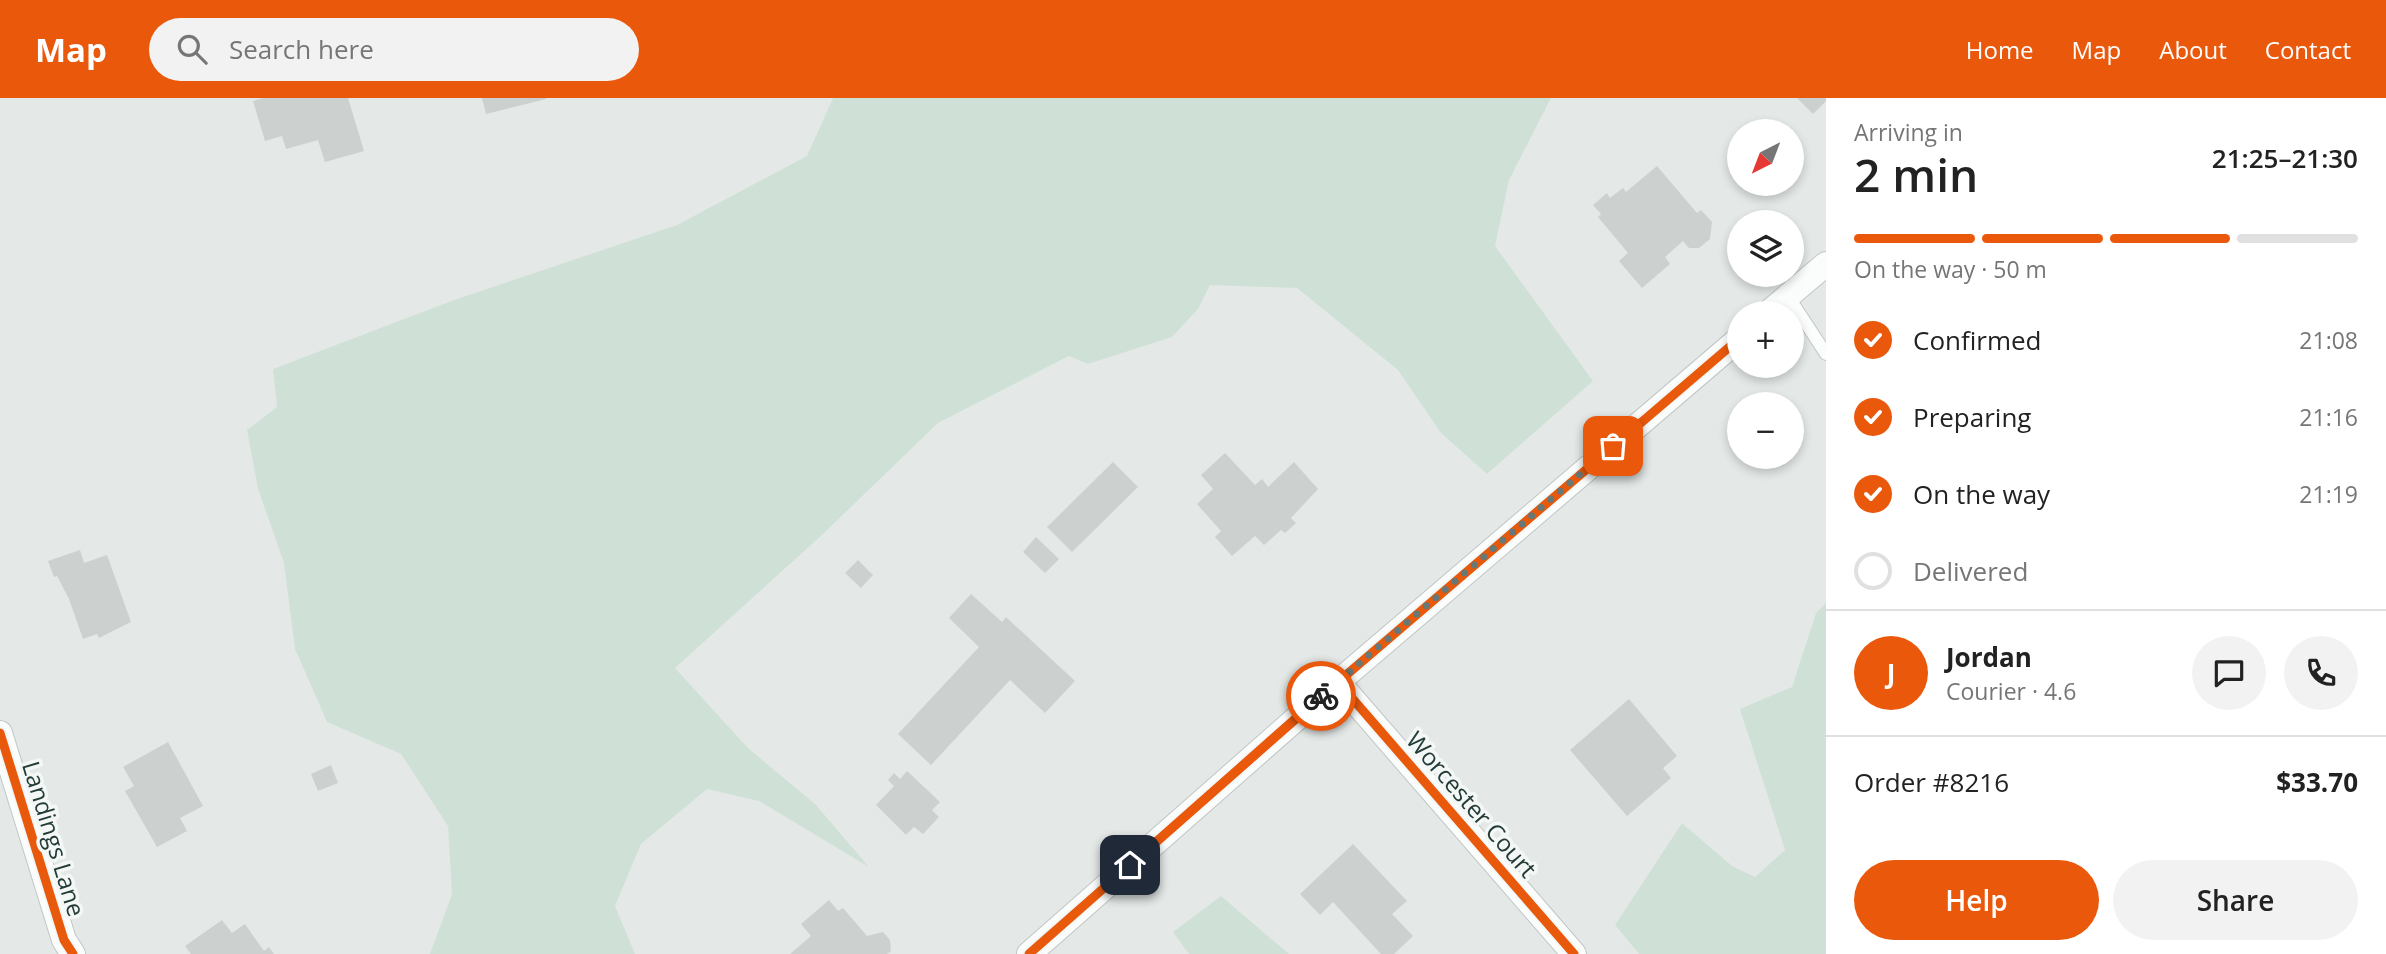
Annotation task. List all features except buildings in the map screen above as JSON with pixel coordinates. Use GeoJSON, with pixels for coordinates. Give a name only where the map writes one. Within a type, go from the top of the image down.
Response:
{"type":"FeatureCollection","features":[{"type":"Feature","properties":{"kind":"street"},"geometry":{"type":"LineString","coordinates":[[1782,301],[1826,264]]}},
{"type":"Feature","properties":{"kind":"street"},"geometry":{"type":"LineString","coordinates":[[1029,954],[1338,681],[1727,349]]}},
{"type":"Feature","properties":{"kind":"street","name":"Worcester Court"},"geometry":{"type":"LineString","coordinates":[[1338,681],[1574,954]]}},
{"type":"Feature","properties":{"kind":"street","name":"Landings Lane"},"geometry":{"type":"LineString","coordinates":[[0,733],[64,940],[74,954]]}},
{"type":"Feature","properties":{"kind":"lane"},"geometry":{"type":"LineString","coordinates":[[1788,296],[1826,354]]}},
{"type":"Feature","properties":{"kind":"green space"},"geometry":{"type":"Polygon","coordinates":[[[833,98],[1551,98],[1509,180],[1495,246],[1593,381],[1487,474],[1441,433],[1398,370],[1297,288],[1210,285],[1198,309],[1172,337],[1088,364],[1069,356],[938,423],[823,534],[675,668],[748,748],[816,805],[869,867],[759,801],[707,789],[641,844],[615,906],[635,954],[430,954],[452,894],[448,826],[401,754],[327,722],[295,649],[284,563],[258,489],[247,430],[277,407],[273,369],[454,300],[677,225],[807,156],[833,98]]]}},
{"type":"Feature","properties":{"kind":"green space"},"geometry":{"type":"Polygon","coordinates":[[[1826,603],[1826,954],[1639,954],[1615,925],[1682,823],[1732,866],[1755,877],[1785,850],[1740,709],[1792,687],[1816,613],[1826,603]]]}},
{"type":"Feature","properties":{"kind":"green space"},"geometry":{"type":"Polygon","coordinates":[[[1221,896],[1289,954],[1189,954],[1173,932],[1221,896]]]}},
{"type":"Feature","properties":{"kind":"cycle path"},"geometry":{"type":"LineString","coordinates":[[1029,954],[1338,682],[1727,349]]}},
{"type":"Feature","properties":{"kind":"cycle path"},"geometry":{"type":"LineString","coordinates":[[1338,682],[1574,954]]}},
{"type":"Feature","properties":{"kind":"cycle path"},"geometry":{"type":"LineString","coordinates":[[0,733],[64,940],[73,954]]}},
{"type":"Feature","properties":{"kind":"way so far"},"geometry":{"type":"LineString","coordinates":[[1321,696],[1613,446]]}},
{"type":"Feature","properties":{"kind":"route"},"geometry":{"type":"LineString","coordinates":[[1130,865],[1321,696]]}}]}
